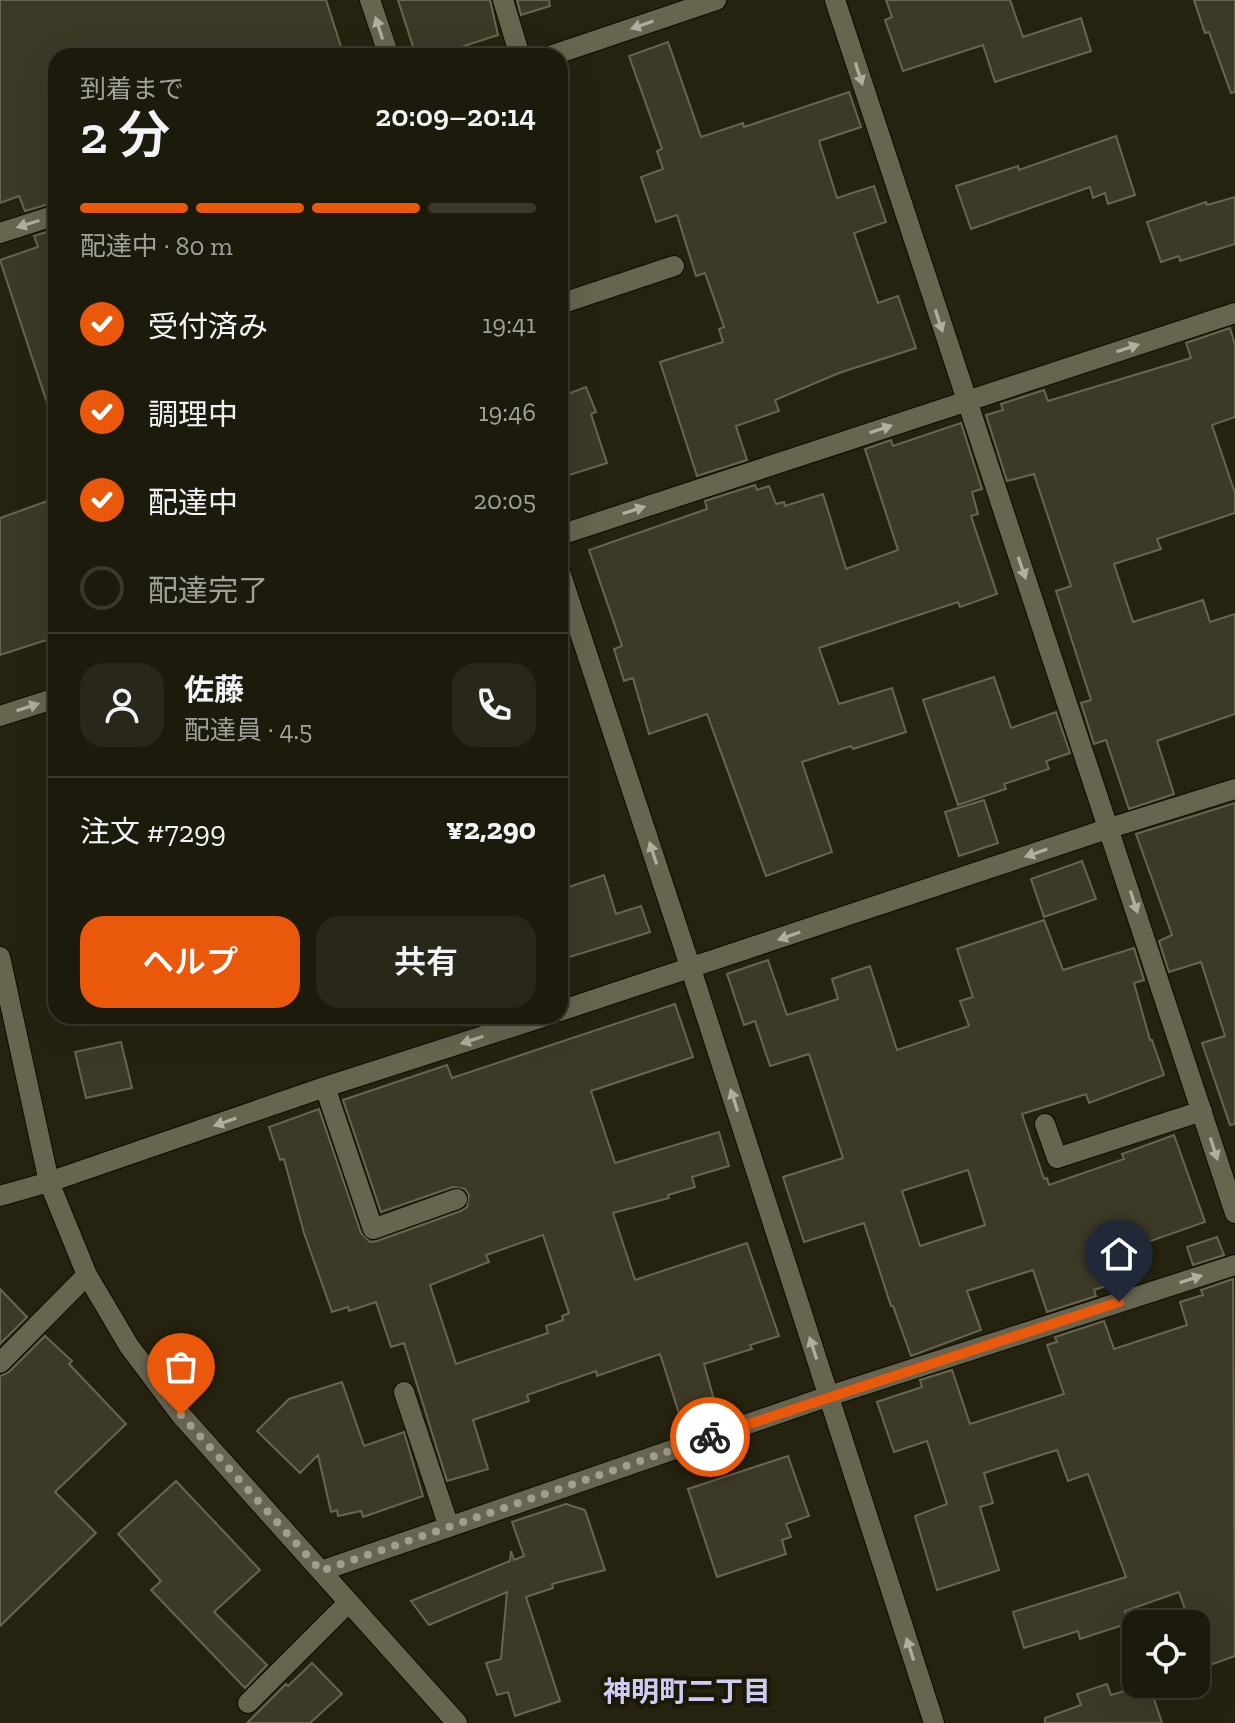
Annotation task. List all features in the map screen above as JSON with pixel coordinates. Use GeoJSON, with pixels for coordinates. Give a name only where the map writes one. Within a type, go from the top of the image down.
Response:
{"type":"FeatureCollection","features":[{"type":"Feature","properties":{"kind":"street"},"geometry":{"type":"LineString","coordinates":[[370,0],[386,48]]}},
{"type":"Feature","properties":{"kind":"street"},"geometry":{"type":"LineString","coordinates":[[503,0],[518,48]]}},
{"type":"Feature","properties":{"kind":"street"},"geometry":{"type":"LineString","coordinates":[[568,50],[716,0]]}},
{"type":"Feature","properties":{"kind":"street"},"geometry":{"type":"LineString","coordinates":[[835,0],[1235,1213]]}},
{"type":"Feature","properties":{"kind":"street"},"geometry":{"type":"LineString","coordinates":[[0,233],[48,218]]}},
{"type":"Feature","properties":{"kind":"street"},"geometry":{"type":"LineString","coordinates":[[568,301],[674,266]]}},
{"type":"Feature","properties":{"kind":"street"},"geometry":{"type":"LineString","coordinates":[[568,532],[1235,313]]}},
{"type":"Feature","properties":{"kind":"street"},"geometry":{"type":"LineString","coordinates":[[568,596],[934,1723]]}},
{"type":"Feature","properties":{"kind":"street"},"geometry":{"type":"LineString","coordinates":[[0,716],[48,701]]}},
{"type":"Feature","properties":{"kind":"street"},"geometry":{"type":"LineString","coordinates":[[568,1008],[1235,789]]}},
{"type":"Feature","properties":{"kind":"street"},"geometry":{"type":"LineString","coordinates":[[0,957],[49,1182],[87,1275],[129,1346],[181,1415],[349,1602],[445,1719]]}},
{"type":"Feature","properties":{"kind":"street"},"geometry":{"type":"LineString","coordinates":[[0,1196],[521,1024]]}},
{"type":"Feature","properties":{"kind":"street"},"geometry":{"type":"LineString","coordinates":[[325,1087],[373,1229],[457,1199]]}},
{"type":"Feature","properties":{"kind":"street"},"geometry":{"type":"LineString","coordinates":[[1045,1124],[1057,1158],[1202,1111]]}},
{"type":"Feature","properties":{"kind":"street"},"geometry":{"type":"LineString","coordinates":[[321,1571],[829,1396],[1235,1265]]}},
{"type":"Feature","properties":{"kind":"street"},"geometry":{"type":"LineString","coordinates":[[0,1363],[87,1275]]}},
{"type":"Feature","properties":{"kind":"street"},"geometry":{"type":"LineString","coordinates":[[404,1392],[449,1527]]}},
{"type":"Feature","properties":{"kind":"street"},"geometry":{"type":"LineString","coordinates":[[248,1703],[349,1602]]}},
{"type":"Feature","properties":{"kind":"building"},"geometry":{"type":"Polygon","coordinates":[[[0,0],[326,0],[341,48],[48,48],[48,204],[25,211],[19,196],[0,203],[0,0]]]}},
{"type":"Feature","properties":{"kind":"building"},"geometry":{"type":"Polygon","coordinates":[[[398,0],[490,0],[498,35],[458,48],[413,48],[398,0]]]}},
{"type":"Feature","properties":{"kind":"building"},"geometry":{"type":"Polygon","coordinates":[[[517,0],[549,0],[550,6],[521,15],[517,0]]]}},
{"type":"Feature","properties":{"kind":"building"},"geometry":{"type":"Polygon","coordinates":[[[886,0],[1010,0],[1023,37],[1081,18],[1091,51],[995,82],[983,45],[903,71],[885,20],[892,17],[886,0]]]}},
{"type":"Feature","properties":{"kind":"building"},"geometry":{"type":"Polygon","coordinates":[[[1194,0],[1235,0],[1235,92],[1231,93],[1194,0]]]}},
{"type":"Feature","properties":{"kind":"building"},"geometry":{"type":"Polygon","coordinates":[[[668,42],[701,137],[743,123],[744,127],[849,92],[861,127],[819,141],[837,198],[874,186],[886,222],[854,233],[878,303],[898,296],[916,348],[839,373],[775,400],[779,411],[736,426],[747,460],[697,476],[660,362],[723,342],[719,329],[724,327],[705,273],[696,276],[677,215],[656,222],[641,177],[663,169],[657,151],[662,149],[629,56],[668,42]]]}},
{"type":"Feature","properties":{"kind":"building"},"geometry":{"type":"Polygon","coordinates":[[[1116,136],[1135,195],[1108,204],[1105,193],[1093,198],[1090,187],[971,229],[956,186],[1018,166],[1019,170],[1116,136]]]}},
{"type":"Feature","properties":{"kind":"building"},"geometry":{"type":"Polygon","coordinates":[[[1235,197],[1235,244],[1180,261],[1179,256],[1161,262],[1147,222],[1206,202],[1207,205],[1235,197]]]}},
{"type":"Feature","properties":{"kind":"building"},"geometry":{"type":"Polygon","coordinates":[[[48,232],[48,406],[0,260],[38,247],[34,236],[48,232]]]}},
{"type":"Feature","properties":{"kind":"building"},"geometry":{"type":"Polygon","coordinates":[[[1230,328],[1235,345],[1235,417],[1212,425],[1235,493],[1235,513],[1157,539],[1161,549],[1114,564],[1133,622],[1203,600],[1210,622],[1235,614],[1235,714],[1157,741],[1174,794],[1129,809],[1106,740],[1094,744],[1081,703],[1091,700],[1056,591],[1071,586],[1034,474],[1007,481],[986,415],[1003,410],[1001,404],[1044,390],[1048,401],[1191,358],[1186,343],[1230,328]]]}},
{"type":"Feature","properties":{"kind":"building"},"geometry":{"type":"Polygon","coordinates":[[[586,387],[596,412],[591,414],[607,463],[568,475],[568,394],[586,387]]]}},
{"type":"Feature","properties":{"kind":"building"},"geometry":{"type":"Polygon","coordinates":[[[961,423],[982,489],[972,492],[978,514],[971,516],[997,594],[960,607],[958,602],[819,648],[839,704],[892,688],[906,732],[802,762],[832,852],[766,876],[707,714],[649,734],[633,678],[624,681],[614,649],[622,646],[589,550],[707,509],[705,501],[755,485],[757,490],[769,486],[776,504],[784,502],[785,506],[823,494],[846,569],[898,550],[865,449],[891,440],[893,446],[961,423]]]}},
{"type":"Feature","properties":{"kind":"building"},"geometry":{"type":"Polygon","coordinates":[[[48,501],[48,640],[0,655],[0,518],[48,501]]]}},
{"type":"Feature","properties":{"kind":"building"},"geometry":{"type":"Polygon","coordinates":[[[994,677],[1011,728],[1056,712],[1070,753],[1046,761],[1049,769],[1004,784],[1006,789],[958,805],[923,700],[994,677]]]}},
{"type":"Feature","properties":{"kind":"building"},"geometry":{"type":"Polygon","coordinates":[[[984,800],[998,843],[959,856],[945,812],[984,800]]]}},
{"type":"Feature","properties":{"kind":"building"},"geometry":{"type":"Polygon","coordinates":[[[1235,803],[1235,1124],[1230,1125],[1202,1043],[1225,1036],[1201,962],[1169,972],[1159,941],[1172,935],[1136,834],[1235,803]]]}},
{"type":"Feature","properties":{"kind":"building"},"geometry":{"type":"Polygon","coordinates":[[[1082,861],[1096,899],[1044,917],[1031,879],[1082,861]]]}},
{"type":"Feature","properties":{"kind":"building"},"geometry":{"type":"Polygon","coordinates":[[[604,875],[616,914],[641,906],[650,932],[568,958],[568,887],[604,875]]]}},
{"type":"Feature","properties":{"kind":"building"},"geometry":{"type":"Polygon","coordinates":[[[1044,920],[1063,970],[1134,948],[1144,980],[1134,983],[1150,1040],[1164,1075],[1089,1103],[1086,1094],[1022,1114],[1044,1179],[1047,1178],[1049,1185],[1124,1159],[1122,1154],[1174,1135],[1205,1222],[1116,1253],[1125,1280],[1094,1290],[1096,1296],[1047,1312],[1033,1270],[967,1291],[981,1330],[911,1356],[864,1223],[804,1242],[783,1177],[843,1158],[809,1054],[770,1066],[755,1021],[744,1025],[727,974],[768,960],[787,1015],[838,999],[832,979],[870,966],[897,1050],[969,1026],[960,1001],[973,997],[957,949],[1044,920]],[[968,1170],[902,1191],[920,1246],[985,1225],[968,1170]]]}},
{"type":"Feature","properties":{"kind":"building"},"geometry":{"type":"Polygon","coordinates":[[[675,1004],[693,1057],[591,1091],[615,1163],[719,1132],[729,1166],[692,1177],[695,1187],[668,1195],[669,1198],[613,1213],[635,1280],[747,1243],[779,1336],[750,1345],[752,1349],[704,1364],[718,1414],[711,1417],[713,1422],[685,1432],[660,1354],[597,1376],[596,1371],[527,1395],[529,1401],[473,1420],[488,1469],[447,1481],[404,1343],[391,1347],[376,1302],[349,1311],[348,1307],[332,1312],[304,1233],[284,1159],[280,1160],[269,1127],[319,1109],[361,1233],[370,1242],[377,1241],[461,1211],[467,1207],[469,1195],[465,1189],[453,1187],[381,1212],[343,1100],[447,1065],[452,1078],[675,1004]],[[543,1235],[486,1255],[489,1262],[430,1285],[456,1364],[548,1333],[546,1326],[563,1320],[562,1316],[569,1313],[543,1235]]]}},
{"type":"Feature","properties":{"kind":"building"},"geometry":{"type":"Polygon","coordinates":[[[121,1042],[132,1088],[86,1098],[75,1052],[121,1042]]]}},
{"type":"Feature","properties":{"kind":"building"},"geometry":{"type":"Polygon","coordinates":[[[1217,1237],[1224,1255],[1193,1265],[1187,1247],[1217,1237]]]}},
{"type":"Feature","properties":{"kind":"building"},"geometry":{"type":"Polygon","coordinates":[[[1233,1279],[1235,1656],[1210,1665],[1210,1610],[1185,1610],[1179,1592],[1122,1610],[1122,1625],[1080,1639],[1078,1631],[1024,1648],[1013,1612],[1126,1577],[1088,1474],[1068,1481],[1057,1450],[984,1473],[993,1503],[980,1507],[999,1570],[937,1590],[915,1516],[947,1504],[927,1441],[894,1452],[877,1402],[922,1387],[920,1380],[952,1370],[970,1424],[1064,1394],[1047,1345],[1057,1342],[1055,1337],[1104,1321],[1114,1349],[1187,1325],[1180,1302],[1203,1295],[1201,1290],[1233,1279]]]}},
{"type":"Feature","properties":{"kind":"building"},"geometry":{"type":"Polygon","coordinates":[[[0,1289],[27,1317],[0,1344],[0,1289]]]}},
{"type":"Feature","properties":{"kind":"building"},"geometry":{"type":"Polygon","coordinates":[[[45,1336],[72,1361],[69,1364],[126,1424],[55,1492],[96,1533],[0,1626],[0,1376],[9,1372],[45,1336]]]}},
{"type":"Feature","properties":{"kind":"building"},"geometry":{"type":"Polygon","coordinates":[[[342,1382],[364,1446],[404,1432],[423,1496],[363,1517],[361,1511],[338,1516],[337,1510],[331,1512],[318,1455],[300,1473],[257,1431],[289,1399],[342,1382]]]}},
{"type":"Feature","properties":{"kind":"building"},"geometry":{"type":"Polygon","coordinates":[[[788,1456],[809,1516],[786,1524],[791,1537],[782,1540],[786,1554],[717,1577],[688,1489],[788,1456]]]}},
{"type":"Feature","properties":{"kind":"building"},"geometry":{"type":"Polygon","coordinates":[[[176,1481],[260,1570],[214,1612],[267,1665],[245,1688],[151,1590],[161,1581],[118,1534],[176,1481]]]}},
{"type":"Feature","properties":{"kind":"building"},"geometry":{"type":"Polygon","coordinates":[[[566,1504],[585,1510],[605,1570],[552,1584],[553,1588],[526,1597],[560,1701],[515,1716],[508,1692],[497,1695],[486,1663],[501,1659],[507,1592],[429,1625],[411,1601],[510,1561],[511,1551],[514,1560],[524,1556],[512,1522],[566,1504]]]}},
{"type":"Feature","properties":{"kind":"building"},"geometry":{"type":"Polygon","coordinates":[[[312,1663],[342,1694],[310,1723],[247,1723],[286,1684],[288,1686],[312,1663]]]}},
{"type":"Feature","properties":{"kind":"building"},"geometry":{"type":"Polygon","coordinates":[[[1107,1684],[1111,1695],[1122,1692],[1122,1698],[1154,1698],[1162,1723],[1045,1723],[1045,1718],[1081,1705],[1077,1694],[1107,1684]]]}},
{"type":"Feature","properties":{"kind":"way so far"},"geometry":{"type":"LineString","coordinates":[[181,1415],[321,1571],[710,1437]]}},
{"type":"Feature","properties":{"kind":"district","name":"神明町二丁目"},"geometry":{"type":"Point","coordinates":[687,1691]}},
{"type":"Feature","properties":{"kind":"route"},"geometry":{"type":"LineString","coordinates":[[710,1437],[1119,1302]]}}]}
